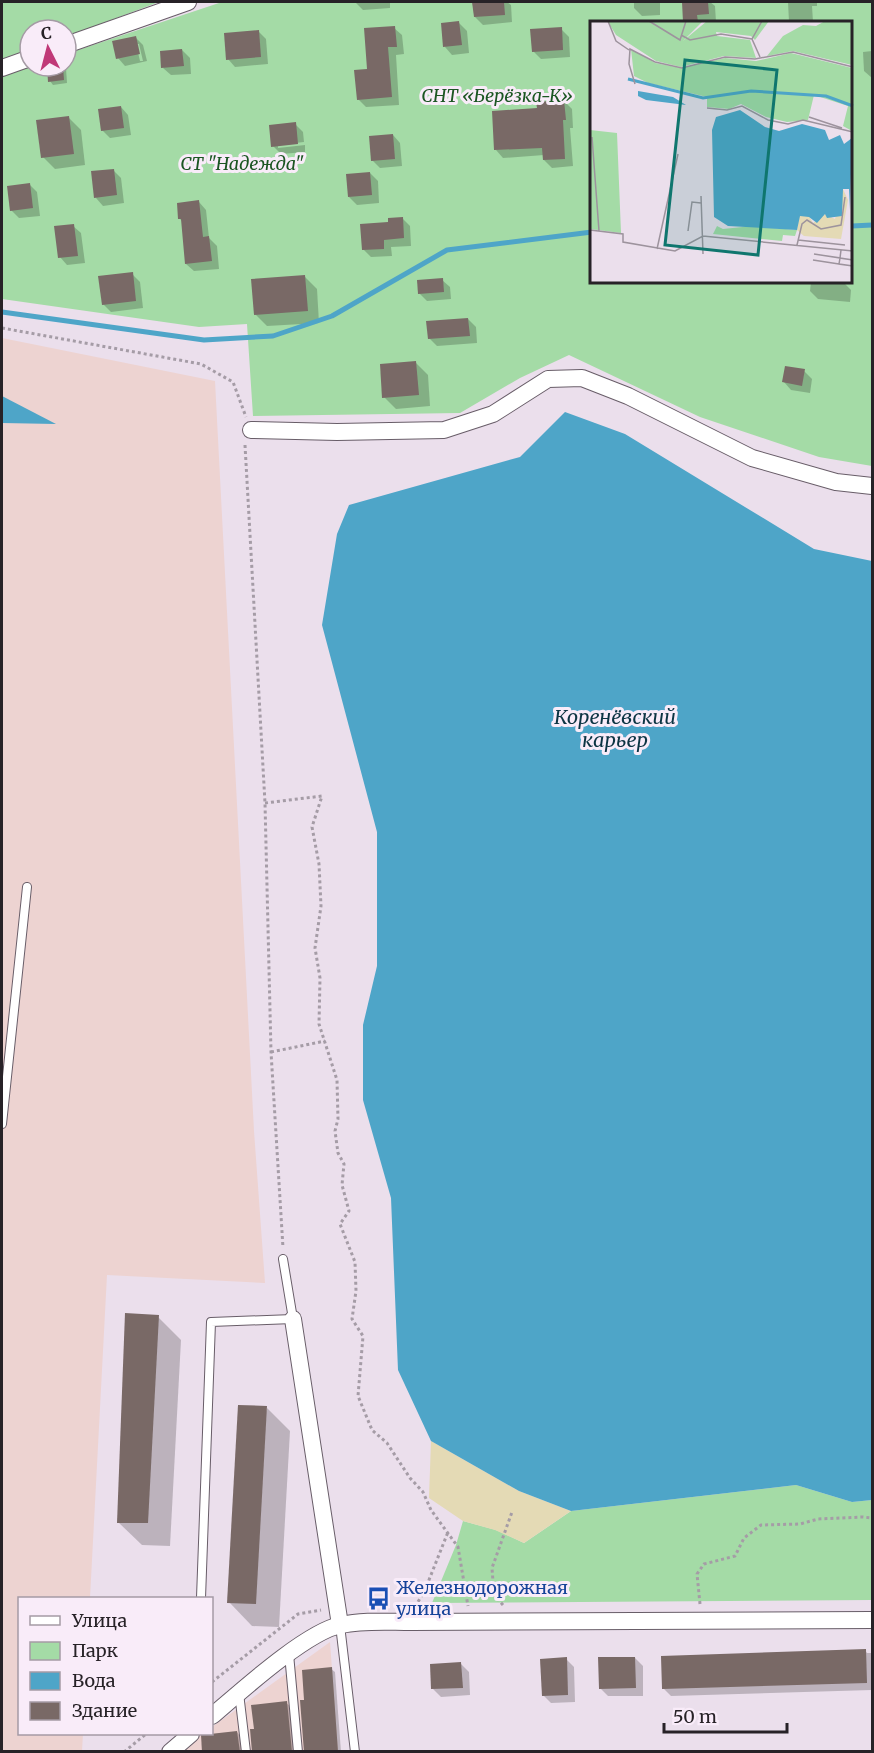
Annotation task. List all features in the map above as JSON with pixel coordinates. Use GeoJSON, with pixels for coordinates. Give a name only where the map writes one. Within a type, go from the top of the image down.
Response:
{"type":"FeatureCollection","features":[{"type":"Feature","properties":{"kind":"street"},"geometry":{"type":"LineString","coordinates":[[78,41],[188,2]]}},
{"type":"Feature","properties":{"kind":"street"},"geometry":{"type":"LineString","coordinates":[[2,68],[18,62]]}},
{"type":"Feature","properties":{"kind":"street"},"geometry":{"type":"LineString","coordinates":[[251,430],[337,432],[444,430],[493,414],[548,379],[582,378],[628,396],[752,458],[836,482],[873,486]]}},
{"type":"Feature","properties":{"kind":"street"},"geometry":{"type":"LineString","coordinates":[[293,1319],[340,1625]]}},
{"type":"Feature","properties":{"kind":"street"},"geometry":{"type":"LineString","coordinates":[[213,1715],[289,1654],[324,1631],[340,1625],[391,1622],[873,1620]]}},
{"type":"Feature","properties":{"kind":"street"},"geometry":{"type":"LineString","coordinates":[[170,1752],[190,1735]]}},
{"type":"Feature","properties":{"kind":"lane"},"geometry":{"type":"LineString","coordinates":[[2,1124],[27,888]]}},
{"type":"Feature","properties":{"kind":"lane"},"geometry":{"type":"LineString","coordinates":[[201,1597],[211,1322],[293,1319],[284,1259]]}},
{"type":"Feature","properties":{"kind":"lane"},"geometry":{"type":"LineString","coordinates":[[340,1625],[355,1752]]}},
{"type":"Feature","properties":{"kind":"lane"},"geometry":{"type":"LineString","coordinates":[[289,1654],[298,1752]]}},
{"type":"Feature","properties":{"kind":"lane"},"geometry":{"type":"LineString","coordinates":[[239,1693],[246,1752]]}},
{"type":"Feature","properties":{"kind":"path"},"geometry":{"type":"LineString","coordinates":[[2,328],[201,364],[233,382],[251,430],[245,445],[265,803],[271,1052],[284,1259]]}},
{"type":"Feature","properties":{"kind":"path"},"geometry":{"type":"LineString","coordinates":[[265,803],[322,796],[312,827],[319,864],[321,906],[315,948],[320,978],[319,1024],[337,1080],[338,1119],[334,1131],[338,1154],[344,1164],[342,1185],[348,1211],[340,1224],[355,1262],[356,1291],[352,1319],[363,1336],[358,1396],[372,1430],[387,1443],[410,1478],[423,1492],[431,1510],[458,1546],[469,1611]]}},
{"type":"Feature","properties":{"kind":"path"},"geometry":{"type":"LineString","coordinates":[[271,1052],[326,1041]]}},
{"type":"Feature","properties":{"kind":"path"},"geometry":{"type":"LineString","coordinates":[[507,1610],[494,1595],[492,1568],[512,1512]]}},
{"type":"Feature","properties":{"kind":"path"},"geometry":{"type":"LineString","coordinates":[[701,1610],[697,1574],[704,1564],[735,1556],[744,1538],[761,1525],[800,1524],[818,1519],[873,1518]]}},
{"type":"Feature","properties":{"kind":"path"},"geometry":{"type":"LineString","coordinates":[[413,1611],[425,1590],[448,1532]]}},
{"type":"Feature","properties":{"kind":"path"},"geometry":{"type":"LineString","coordinates":[[213,1681],[298,1614],[337,1606]]}},
{"type":"Feature","properties":{"kind":"path"},"geometry":{"type":"LineString","coordinates":[[124,1752],[145,1735]]}},
{"type":"Feature","properties":{"kind":"shaded area"},"geometry":{"type":"Polygon","coordinates":[[[2,338],[215,381],[254,1131],[265,1283],[107,1275],[90,1597],[18,1597],[18,1735],[83,1735],[82,1751],[2,1751],[2,338]]]}},
{"type":"Feature","properties":{"kind":"shaded area"},"geometry":{"type":"Polygon","coordinates":[[[330,1642],[338,1751],[184,1752],[200,1735],[213,1735],[213,1726],[330,1642]]]}},
{"type":"Feature","properties":{"kind":"green space"},"geometry":{"type":"Polygon","coordinates":[[[2,2],[159,2],[78,32],[78,18],[18,18],[18,53],[2,59],[2,2]]]}},
{"type":"Feature","properties":{"kind":"green space"},"geometry":{"type":"Polygon","coordinates":[[[222,2],[872,2],[872,466],[819,457],[700,417],[569,355],[520,378],[460,413],[253,416],[247,324],[199,327],[2,299],[2,75],[18,70],[18,78],[78,78],[78,50],[222,2]]]}},
{"type":"Feature","properties":{"kind":"green space"},"geometry":{"type":"Polygon","coordinates":[[[796,1485],[852,1502],[872,1500],[872,1600],[432,1603],[456,1545],[463,1521],[496,1530],[524,1543],[571,1511],[796,1485]]]}},
{"type":"Feature","properties":{"kind":"sand"},"geometry":{"type":"Polygon","coordinates":[[[431,1441],[519,1491],[571,1511],[524,1543],[495,1530],[463,1521],[429,1498],[431,1441]]]}},
{"type":"Feature","properties":{"kind":"water"},"geometry":{"type":"Polygon","coordinates":[[[2,396],[56,424],[2,423],[2,396]]]}},
{"type":"Feature","properties":{"kind":"water","name":"Коренёвский карьер"},"geometry":{"type":"Polygon","coordinates":[[[565,412],[625,434],[814,549],[872,561],[872,1500],[852,1502],[796,1485],[571,1511],[519,1491],[431,1441],[398,1370],[391,1198],[363,1100],[363,1025],[377,966],[377,832],[322,625],[337,534],[349,505],[520,457],[565,412]]]}},
{"type":"Feature","properties":{"kind":"building"},"geometry":{"type":"Polygon","coordinates":[[[472,2],[504,2],[505,15],[474,17],[472,2]]]}},
{"type":"Feature","properties":{"kind":"building"},"geometry":{"type":"Polygon","coordinates":[[[682,2],[708,2],[709,14],[697,15],[698,21],[683,21],[682,2]]]}},
{"type":"Feature","properties":{"kind":"building"},"geometry":{"type":"Polygon","coordinates":[[[459,21],[462,45],[443,47],[441,23],[459,21]]]}},
{"type":"Feature","properties":{"kind":"building"},"geometry":{"type":"Polygon","coordinates":[[[395,26],[397,47],[388,47],[392,97],[357,100],[354,70],[367,69],[364,28],[395,26]]]}},
{"type":"Feature","properties":{"kind":"building"},"geometry":{"type":"Polygon","coordinates":[[[562,27],[563,50],[532,52],[530,29],[562,27]]]}},
{"type":"Feature","properties":{"kind":"building"},"geometry":{"type":"Polygon","coordinates":[[[259,30],[261,57],[226,60],[224,33],[259,30]]]}},
{"type":"Feature","properties":{"kind":"building"},"geometry":{"type":"Polygon","coordinates":[[[136,36],[140,54],[116,59],[112,41],[136,36]]]}},
{"type":"Feature","properties":{"kind":"building"},"geometry":{"type":"Polygon","coordinates":[[[182,49],[184,66],[161,68],[160,51],[182,49]]]}},
{"type":"Feature","properties":{"kind":"building"},"geometry":{"type":"Polygon","coordinates":[[[48,78],[64,78],[64,80],[48,82],[48,78]]]}},
{"type":"Feature","properties":{"kind":"building"},"geometry":{"type":"Polygon","coordinates":[[[564,100],[565,159],[543,160],[542,148],[494,150],[492,111],[537,108],[536,102],[564,100]]]}},
{"type":"Feature","properties":{"kind":"building"},"geometry":{"type":"Polygon","coordinates":[[[121,106],[124,128],[101,131],[98,109],[121,106]]]}},
{"type":"Feature","properties":{"kind":"building"},"geometry":{"type":"Polygon","coordinates":[[[69,116],[74,154],[41,158],[36,120],[69,116]]]}},
{"type":"Feature","properties":{"kind":"building"},"geometry":{"type":"Polygon","coordinates":[[[296,122],[298,144],[271,147],[269,125],[296,122]]]}},
{"type":"Feature","properties":{"kind":"building"},"geometry":{"type":"Polygon","coordinates":[[[393,134],[395,159],[371,161],[369,136],[393,134]]]}},
{"type":"Feature","properties":{"kind":"building"},"geometry":{"type":"Polygon","coordinates":[[[114,169],[117,195],[94,198],[91,171],[114,169]]]}},
{"type":"Feature","properties":{"kind":"building"},"geometry":{"type":"Polygon","coordinates":[[[370,172],[372,195],[348,197],[346,174],[370,172]]]}},
{"type":"Feature","properties":{"kind":"building"},"geometry":{"type":"Polygon","coordinates":[[[30,183],[33,208],[10,211],[7,186],[30,183]]]}},
{"type":"Feature","properties":{"kind":"building"},"geometry":{"type":"Polygon","coordinates":[[[199,200],[203,237],[209,236],[212,261],[185,264],[181,219],[178,219],[177,203],[199,200]]]}},
{"type":"Feature","properties":{"kind":"building"},"geometry":{"type":"Polygon","coordinates":[[[403,217],[404,238],[384,240],[384,249],[362,250],[360,224],[388,222],[388,218],[403,217]]]}},
{"type":"Feature","properties":{"kind":"building"},"geometry":{"type":"Polygon","coordinates":[[[74,224],[78,256],[58,258],[54,226],[74,224]]]}},
{"type":"Feature","properties":{"kind":"building"},"geometry":{"type":"Polygon","coordinates":[[[133,272],[136,301],[102,305],[98,276],[133,272]]]}},
{"type":"Feature","properties":{"kind":"building"},"geometry":{"type":"Polygon","coordinates":[[[305,275],[308,311],[254,315],[251,279],[305,275]]]}},
{"type":"Feature","properties":{"kind":"building"},"geometry":{"type":"Polygon","coordinates":[[[443,278],[444,292],[418,294],[417,280],[443,278]]]}},
{"type":"Feature","properties":{"kind":"building"},"geometry":{"type":"Polygon","coordinates":[[[468,318],[470,336],[428,339],[426,321],[468,318]]]}},
{"type":"Feature","properties":{"kind":"building"},"geometry":{"type":"Polygon","coordinates":[[[416,361],[419,395],[382,398],[380,364],[416,361]]]}},
{"type":"Feature","properties":{"kind":"building"},"geometry":{"type":"Polygon","coordinates":[[[785,366],[805,369],[802,386],[782,382],[785,366]]]}},
{"type":"Feature","properties":{"kind":"building"},"geometry":{"type":"Polygon","coordinates":[[[125,1313],[159,1315],[148,1523],[117,1523],[125,1313]]]}},
{"type":"Feature","properties":{"kind":"building"},"geometry":{"type":"Polygon","coordinates":[[[238,1405],[267,1406],[256,1604],[227,1603],[238,1405]]]}},
{"type":"Feature","properties":{"kind":"building"},"geometry":{"type":"Polygon","coordinates":[[[866,1649],[867,1683],[662,1689],[661,1656],[866,1649]]]}},
{"type":"Feature","properties":{"kind":"building"},"geometry":{"type":"Polygon","coordinates":[[[567,1657],[568,1695],[542,1696],[540,1659],[567,1657]]]}},
{"type":"Feature","properties":{"kind":"building"},"geometry":{"type":"Polygon","coordinates":[[[598,1657],[635,1657],[636,1688],[599,1689],[598,1657]]]}},
{"type":"Feature","properties":{"kind":"building"},"geometry":{"type":"Polygon","coordinates":[[[461,1662],[463,1688],[431,1689],[430,1664],[461,1662]]]}},
{"type":"Feature","properties":{"kind":"building"},"geometry":{"type":"Polygon","coordinates":[[[332,1667],[338,1752],[304,1752],[300,1700],[304,1700],[302,1670],[332,1667]]]}},
{"type":"Feature","properties":{"kind":"building"},"geometry":{"type":"Polygon","coordinates":[[[287,1701],[292,1752],[252,1752],[250,1729],[254,1729],[251,1705],[287,1701]]]}},
{"type":"Feature","properties":{"kind":"building"},"geometry":{"type":"Polygon","coordinates":[[[237,1731],[240,1752],[202,1752],[201,1735],[237,1731]]]}},
{"type":"Feature","properties":{"kind":"waterway"},"geometry":{"type":"LineString","coordinates":[[853,226],[872,225]]}},
{"type":"Feature","properties":{"kind":"waterway"},"geometry":{"type":"LineString","coordinates":[[2,312],[204,340],[273,336],[332,316],[447,250],[590,232]]}},
{"type":"Feature","properties":{"kind":"place","name":"Железнодорожная улица"},"geometry":{"type":"Point","coordinates":[378,1598]}},
{"type":"Feature","properties":{"kind":"park label","name":"СНТ «Берёзка-К»"},"geometry":{"type":"Point","coordinates":[497,96]}},
{"type":"Feature","properties":{"kind":"park label","name":"СТ \"Надежда\""},"geometry":{"type":"Point","coordinates":[242,164]}}]}
